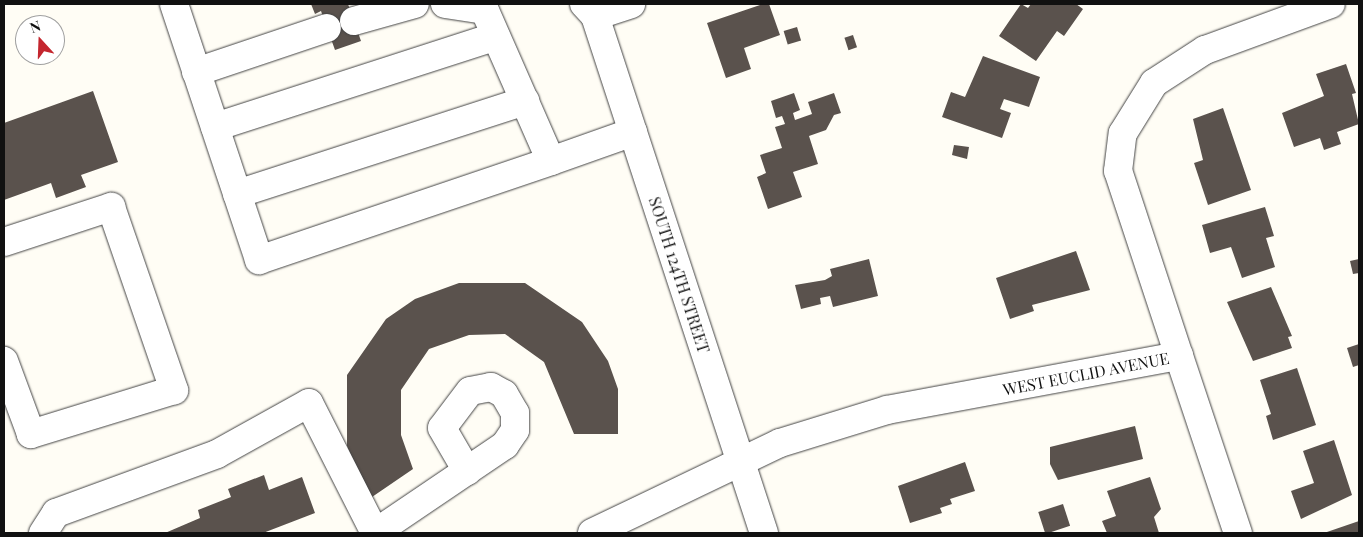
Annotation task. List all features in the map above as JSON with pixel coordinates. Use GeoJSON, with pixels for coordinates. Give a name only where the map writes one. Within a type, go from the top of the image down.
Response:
{"type":"FeatureCollection","features":[{"type":"Feature","properties":{"kind":"street"},"geometry":{"type":"LineString","coordinates":[[174,4],[258,260],[633,132]]}},
{"type":"Feature","properties":{"kind":"street"},"geometry":{"type":"LineString","coordinates":[[354,20],[416,4]]}},
{"type":"Feature","properties":{"kind":"street"},"geometry":{"type":"LineString","coordinates":[[445,4],[483,7],[551,161]]}},
{"type":"Feature","properties":{"kind":"street"},"geometry":{"type":"LineString","coordinates":[[592,8],[631,4]]}},
{"type":"Feature","properties":{"kind":"street","name":"WEST EUCLID AVENUE"},"geometry":{"type":"LineString","coordinates":[[592,533],[740,460],[780,443],[887,410],[1179,356],[1118,171],[1123,133],[1154,83],[1205,50],[1331,4]]}},
{"type":"Feature","properties":{"kind":"street","name":"SOUTH 124TH STREET"},"geometry":{"type":"LineString","coordinates":[[592,8],[764,533]]}},
{"type":"Feature","properties":{"kind":"street"},"geometry":{"type":"LineString","coordinates":[[196,72],[327,28]]}},
{"type":"Feature","properties":{"kind":"street"},"geometry":{"type":"LineString","coordinates":[[214,127],[496,36]]}},
{"type":"Feature","properties":{"kind":"street"},"geometry":{"type":"LineString","coordinates":[[237,194],[525,101]]}},
{"type":"Feature","properties":{"kind":"street"},"geometry":{"type":"LineString","coordinates":[[4,242],[111,206],[174,390],[31,434],[4,361]]}},
{"type":"Feature","properties":{"kind":"street"},"geometry":{"type":"LineString","coordinates":[[1179,356],[1238,533]]}},
{"type":"Feature","properties":{"kind":"street"},"geometry":{"type":"LineString","coordinates":[[42,533],[56,513],[217,454],[309,403],[375,533],[468,471]]}},
{"type":"Feature","properties":{"kind":"building"},"geometry":{"type":"Polygon","coordinates":[[[311,4],[348,4],[361,41],[335,50],[321,11],[315,14],[311,4]]]}},
{"type":"Feature","properties":{"kind":"building"},"geometry":{"type":"Polygon","coordinates":[[[763,4],[769,4],[780,35],[744,48],[751,69],[726,78],[707,23],[763,4]]]}},
{"type":"Feature","properties":{"kind":"building"},"geometry":{"type":"Polygon","coordinates":[[[1021,4],[1028,8],[1031,4],[1076,4],[1083,9],[1064,36],[1057,31],[1036,61],[999,36],[1021,4]]]}},
{"type":"Feature","properties":{"kind":"building"},"geometry":{"type":"Polygon","coordinates":[[[797,27],[801,40],[788,44],[784,31],[797,27]]]}},
{"type":"Feature","properties":{"kind":"building"},"geometry":{"type":"Polygon","coordinates":[[[853,35],[857,47],[848,50],[844,38],[853,35]]]}},
{"type":"Feature","properties":{"kind":"building"},"geometry":{"type":"Polygon","coordinates":[[[983,56],[1040,77],[1029,107],[1004,99],[1000,109],[1011,113],[1002,138],[942,117],[951,92],[965,97],[983,56]]]}},
{"type":"Feature","properties":{"kind":"building"},"geometry":{"type":"Polygon","coordinates":[[[1346,64],[1356,93],[1352,94],[1359,124],[1337,132],[1341,144],[1324,150],[1320,138],[1294,147],[1282,113],[1324,96],[1316,74],[1346,64]]]}},
{"type":"Feature","properties":{"kind":"building"},"geometry":{"type":"Polygon","coordinates":[[[93,91],[118,162],[81,175],[86,187],[56,198],[51,183],[4,200],[4,123],[93,91]]]}},
{"type":"Feature","properties":{"kind":"building"},"geometry":{"type":"Polygon","coordinates":[[[794,93],[800,110],[793,113],[795,120],[812,114],[808,102],[834,93],[841,113],[834,115],[826,130],[809,136],[818,164],[793,172],[802,197],[768,209],[757,177],[766,173],[760,155],[782,148],[775,127],[785,124],[782,116],[776,118],[771,101],[794,93]]]}},
{"type":"Feature","properties":{"kind":"building"},"geometry":{"type":"Polygon","coordinates":[[[1223,108],[1251,190],[1208,205],[1194,163],[1203,160],[1193,119],[1223,108]]]}},
{"type":"Feature","properties":{"kind":"building"},"geometry":{"type":"Polygon","coordinates":[[[954,145],[969,147],[967,159],[952,155],[954,145]]]}},
{"type":"Feature","properties":{"kind":"building"},"geometry":{"type":"Polygon","coordinates":[[[1265,207],[1274,236],[1266,238],[1275,267],[1242,278],[1231,247],[1210,253],[1202,225],[1265,207]]]}},
{"type":"Feature","properties":{"kind":"building"},"geometry":{"type":"Polygon","coordinates":[[[1076,251],[1090,290],[1032,305],[1034,311],[1010,319],[996,278],[1076,251]]]}},
{"type":"Feature","properties":{"kind":"building"},"geometry":{"type":"Polygon","coordinates":[[[869,259],[878,296],[833,307],[830,296],[820,298],[821,304],[801,309],[795,285],[825,280],[832,276],[830,269],[869,259]]]}},
{"type":"Feature","properties":{"kind":"building"},"geometry":{"type":"Polygon","coordinates":[[[1359,259],[1359,273],[1353,274],[1350,261],[1359,259]]]}},
{"type":"Feature","properties":{"kind":"building"},"geometry":{"type":"Polygon","coordinates":[[[459,283],[525,283],[582,322],[608,361],[618,389],[618,434],[574,434],[544,362],[505,334],[469,335],[429,349],[401,390],[401,435],[413,469],[372,497],[359,478],[347,446],[347,375],[386,319],[415,299],[459,283]]]}},
{"type":"Feature","properties":{"kind":"building"},"geometry":{"type":"Polygon","coordinates":[[[1271,287],[1292,336],[1288,337],[1292,348],[1253,361],[1227,302],[1271,287]]]}},
{"type":"Feature","properties":{"kind":"building"},"geometry":{"type":"Polygon","coordinates":[[[1359,344],[1359,365],[1353,367],[1347,348],[1359,344]]]}},
{"type":"Feature","properties":{"kind":"building"},"geometry":{"type":"Polygon","coordinates":[[[1297,368],[1316,425],[1273,440],[1266,416],[1271,414],[1260,380],[1297,368]]]}},
{"type":"Feature","properties":{"kind":"building"},"geometry":{"type":"Polygon","coordinates":[[[1135,426],[1143,459],[1058,480],[1050,464],[1050,447],[1135,426]]]}},
{"type":"Feature","properties":{"kind":"building"},"geometry":{"type":"Polygon","coordinates":[[[1334,440],[1352,495],[1301,519],[1291,491],[1314,483],[1303,451],[1334,440]]]}},
{"type":"Feature","properties":{"kind":"building"},"geometry":{"type":"Polygon","coordinates":[[[965,462],[975,491],[950,499],[952,504],[940,508],[942,513],[910,523],[898,486],[965,462]]]}},
{"type":"Feature","properties":{"kind":"building"},"geometry":{"type":"Polygon","coordinates":[[[264,475],[269,490],[302,477],[315,513],[263,533],[165,533],[200,518],[198,510],[231,497],[228,489],[264,475]]]}},
{"type":"Feature","properties":{"kind":"building"},"geometry":{"type":"Polygon","coordinates":[[[1150,477],[1161,509],[1154,517],[1159,533],[1107,533],[1102,521],[1116,516],[1107,491],[1150,477]]]}},
{"type":"Feature","properties":{"kind":"building"},"geometry":{"type":"Polygon","coordinates":[[[1063,504],[1070,526],[1045,533],[1038,512],[1063,504]]]}},
{"type":"Feature","properties":{"kind":"building"},"geometry":{"type":"Polygon","coordinates":[[[1359,521],[1359,533],[1324,533],[1359,521]]]}}]}
